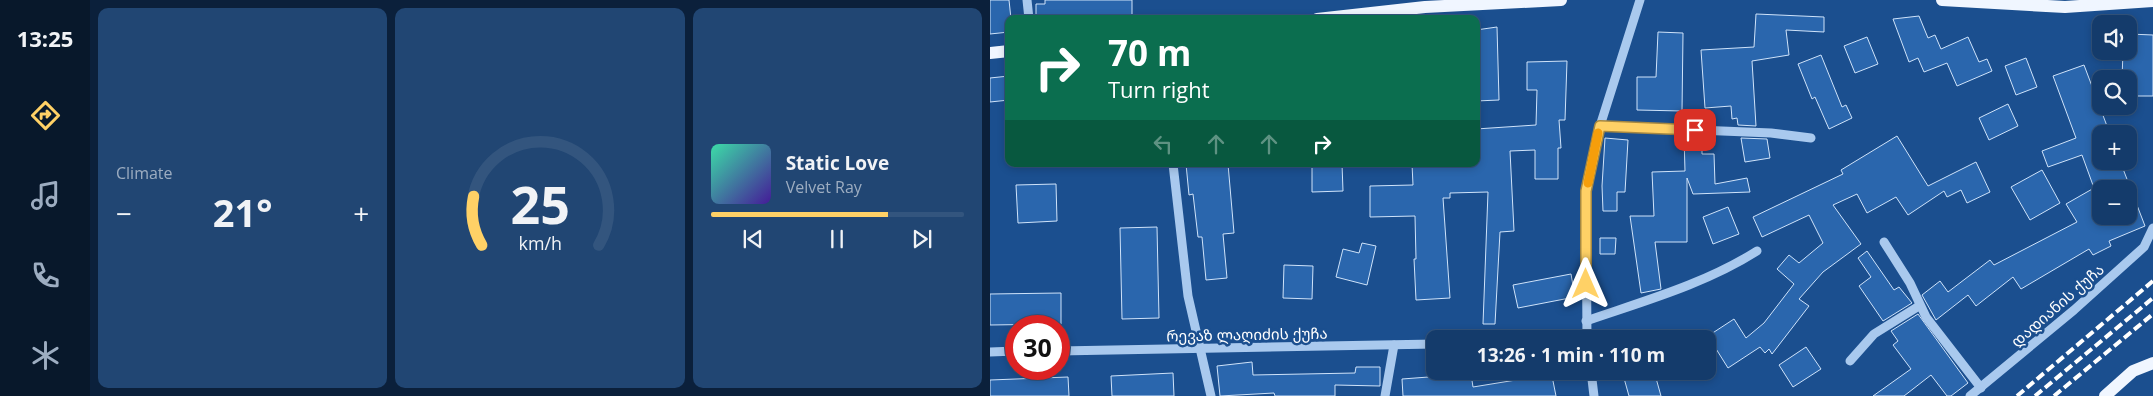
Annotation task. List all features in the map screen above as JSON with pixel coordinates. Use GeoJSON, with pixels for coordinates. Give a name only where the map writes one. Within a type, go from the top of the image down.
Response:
{"type":"FeatureCollection","features":[{"type":"Feature","properties":{"kind":"main road"},"geometry":{"type":"LineString","coordinates":[[1344,15],[1425,3],[1561,0]]}},
{"type":"Feature","properties":{"kind":"main road"},"geometry":{"type":"LineString","coordinates":[[1942,0],[2065,7],[2153,1]]}},
{"type":"Feature","properties":{"kind":"main road"},"geometry":{"type":"LineString","coordinates":[[990,53],[1005,51]]}},
{"type":"Feature","properties":{"kind":"main road"},"geometry":{"type":"LineString","coordinates":[[2106,396],[2133,371],[2153,363]]}},
{"type":"Feature","properties":{"kind":"street"},"geometry":{"type":"LineString","coordinates":[[1027,0],[1029,15]]}},
{"type":"Feature","properties":{"kind":"street"},"geometry":{"type":"LineString","coordinates":[[1586,330],[1586,191],[1600,126],[1640,0]]}},
{"type":"Feature","properties":{"kind":"street"},"geometry":{"type":"LineString","coordinates":[[1600,126],[1771,133],[1811,138]]}},
{"type":"Feature","properties":{"kind":"street"},"geometry":{"type":"LineString","coordinates":[[1173,167],[1188,296],[1211,396]]}},
{"type":"Feature","properties":{"kind":"street","name":"დადიანის ქუჩა"},"geometry":{"type":"LineString","coordinates":[[1970,396],[2074,310],[2144,247],[2153,228]]}},
{"type":"Feature","properties":{"kind":"street"},"geometry":{"type":"LineString","coordinates":[[1884,242],[1910,283],[1920,306],[1981,388]]}},
{"type":"Feature","properties":{"kind":"street"},"geometry":{"type":"LineString","coordinates":[[1586,320],[1677,290],[1733,267],[1757,251]]}},
{"type":"Feature","properties":{"kind":"street"},"geometry":{"type":"LineString","coordinates":[[1850,362],[1874,334],[1920,306]]}},
{"type":"Feature","properties":{"kind":"street","name":"რევაზ ლაღიძის ქუჩა"},"geometry":{"type":"LineString","coordinates":[[1070,351],[1426,344]]}},
{"type":"Feature","properties":{"kind":"street"},"geometry":{"type":"LineString","coordinates":[[1385,396],[1394,345]]}},
{"type":"Feature","properties":{"kind":"street"},"geometry":{"type":"LineString","coordinates":[[990,352],[1005,351]]}},
{"type":"Feature","properties":{"kind":"street"},"geometry":{"type":"LineString","coordinates":[[1592,380],[1594,396]]}},
{"type":"Feature","properties":{"kind":"building"},"geometry":{"type":"Polygon","coordinates":[[[990,0],[1009,0],[1011,15],[1005,15],[1005,32],[990,34],[990,0]]]}},
{"type":"Feature","properties":{"kind":"building"},"geometry":{"type":"Polygon","coordinates":[[[1045,0],[1132,0],[1132,15],[1036,15],[1036,4],[1045,4],[1045,0]]]}},
{"type":"Feature","properties":{"kind":"building"},"geometry":{"type":"Polygon","coordinates":[[[1756,14],[1824,17],[1824,32],[1786,30],[1789,55],[1752,61],[1756,126],[1738,125],[1737,118],[1732,119],[1731,106],[1705,108],[1701,50],[1754,47],[1756,14]]]}},
{"type":"Feature","properties":{"kind":"building"},"geometry":{"type":"Polygon","coordinates":[[[1919,16],[1928,38],[1935,35],[1941,49],[1968,37],[1979,62],[1987,59],[1992,71],[1957,86],[1947,63],[1924,72],[1918,58],[1909,62],[1893,19],[1919,16]]]}},
{"type":"Feature","properties":{"kind":"building"},"geometry":{"type":"Polygon","coordinates":[[[1497,27],[1499,100],[1480,101],[1480,29],[1497,27]]]}},
{"type":"Feature","properties":{"kind":"building"},"geometry":{"type":"Polygon","coordinates":[[[1658,32],[1683,33],[1682,111],[1637,110],[1637,77],[1656,77],[1658,32]]]}},
{"type":"Feature","properties":{"kind":"building"},"geometry":{"type":"Polygon","coordinates":[[[2137,34],[2153,35],[2153,96],[2137,96],[2137,70],[2122,70],[2123,60],[2137,60],[2137,34]]]}},
{"type":"Feature","properties":{"kind":"building"},"geometry":{"type":"Polygon","coordinates":[[[1867,37],[1878,64],[1855,73],[1844,46],[1867,37]]]}},
{"type":"Feature","properties":{"kind":"building"},"geometry":{"type":"Polygon","coordinates":[[[1821,55],[1842,107],[1846,105],[1852,118],[1829,129],[1815,97],[1812,99],[1798,64],[1821,55]]]}},
{"type":"Feature","properties":{"kind":"building"},"geometry":{"type":"Polygon","coordinates":[[[2026,58],[2037,87],[2016,95],[2005,66],[2026,58]]]}},
{"type":"Feature","properties":{"kind":"building"},"geometry":{"type":"Polygon","coordinates":[[[1567,61],[1565,120],[1559,120],[1561,148],[1558,148],[1558,179],[1535,179],[1535,150],[1510,151],[1514,231],[1500,232],[1495,324],[1483,324],[1488,192],[1450,193],[1450,198],[1443,198],[1450,298],[1416,300],[1414,259],[1416,259],[1415,216],[1370,217],[1370,186],[1413,185],[1412,167],[1480,167],[1480,129],[1536,125],[1537,90],[1527,90],[1527,62],[1567,61]]]}},
{"type":"Feature","properties":{"kind":"building"},"geometry":{"type":"Polygon","coordinates":[[[2084,65],[2092,86],[2092,115],[2103,115],[2107,125],[2092,125],[2092,170],[2123,170],[2127,180],[2092,180],[2092,182],[2082,155],[2048,167],[2042,151],[2076,138],[2053,76],[2084,65]]]}},
{"type":"Feature","properties":{"kind":"building"},"geometry":{"type":"Polygon","coordinates":[[[1005,76],[1005,100],[990,102],[990,78],[1005,76]]]}},
{"type":"Feature","properties":{"kind":"building"},"geometry":{"type":"Polygon","coordinates":[[[2008,104],[2018,126],[1989,140],[1979,118],[2008,104]]]}},
{"type":"Feature","properties":{"kind":"building"},"geometry":{"type":"Polygon","coordinates":[[[1684,136],[1702,136],[1702,154],[1714,154],[1715,184],[1747,178],[1750,192],[1693,194],[1687,178],[1687,242],[1655,242],[1661,289],[1641,293],[1630,216],[1654,216],[1652,172],[1685,171],[1684,136]]]}},
{"type":"Feature","properties":{"kind":"building"},"geometry":{"type":"Polygon","coordinates":[[[1897,136],[1928,186],[1976,162],[1990,192],[1967,203],[1961,190],[1947,197],[1944,191],[1908,215],[1896,197],[1867,213],[1857,194],[1833,205],[1861,244],[1823,272],[1799,299],[1809,306],[1772,354],[1769,349],[1765,353],[1760,347],[1728,368],[1716,349],[1716,331],[1734,319],[1746,338],[1764,323],[1794,284],[1777,269],[1789,255],[1799,263],[1823,243],[1809,215],[1762,237],[1753,217],[1843,174],[1841,170],[1897,136]]]}},
{"type":"Feature","properties":{"kind":"building"},"geometry":{"type":"Polygon","coordinates":[[[1605,138],[1628,140],[1625,192],[1617,192],[1617,211],[1603,211],[1602,186],[1605,138]]]}},
{"type":"Feature","properties":{"kind":"building"},"geometry":{"type":"Polygon","coordinates":[[[1741,138],[1767,139],[1770,158],[1745,162],[1741,138]]]}},
{"type":"Feature","properties":{"kind":"building"},"geometry":{"type":"Polygon","coordinates":[[[1186,167],[1228,167],[1234,233],[1223,234],[1227,278],[1206,280],[1202,237],[1198,237],[1193,194],[1189,195],[1186,167]]]}},
{"type":"Feature","properties":{"kind":"building"},"geometry":{"type":"Polygon","coordinates":[[[1312,167],[1342,167],[1343,191],[1312,192],[1312,167]]]}},
{"type":"Feature","properties":{"kind":"building"},"geometry":{"type":"Polygon","coordinates":[[[2042,170],[2060,203],[2030,220],[2011,187],[2042,170]]]}},
{"type":"Feature","properties":{"kind":"building"},"geometry":{"type":"Polygon","coordinates":[[[1056,184],[1057,221],[1018,223],[1016,185],[1056,184]]]}},
{"type":"Feature","properties":{"kind":"building"},"geometry":{"type":"Polygon","coordinates":[[[2092,189],[2092,225],[2137,225],[2137,205],[2145,226],[2109,241],[2111,246],[2093,255],[2089,249],[2021,289],[2013,277],[1976,306],[1968,295],[1936,320],[1922,295],[1940,281],[1948,292],[1990,260],[1994,265],[2077,222],[2066,204],[2092,189]]]}},
{"type":"Feature","properties":{"kind":"building"},"geometry":{"type":"Polygon","coordinates":[[[1728,207],[1739,234],[1713,244],[1703,217],[1728,207]]]}},
{"type":"Feature","properties":{"kind":"building"},"geometry":{"type":"Polygon","coordinates":[[[1157,227],[1159,318],[1122,319],[1120,228],[1157,227]]]}},
{"type":"Feature","properties":{"kind":"building"},"geometry":{"type":"Polygon","coordinates":[[[1600,238],[1616,238],[1615,254],[1600,254],[1600,238]]]}},
{"type":"Feature","properties":{"kind":"building"},"geometry":{"type":"Polygon","coordinates":[[[1362,243],[1376,246],[1367,285],[1336,277],[1343,249],[1359,253],[1362,243]]]}},
{"type":"Feature","properties":{"kind":"building"},"geometry":{"type":"Polygon","coordinates":[[[1867,251],[1894,290],[1899,287],[1912,303],[1883,321],[1859,286],[1871,277],[1858,258],[1867,251]]]}},
{"type":"Feature","properties":{"kind":"building"},"geometry":{"type":"Polygon","coordinates":[[[1284,265],[1313,266],[1312,299],[1283,298],[1284,265]]]}},
{"type":"Feature","properties":{"kind":"building"},"geometry":{"type":"Polygon","coordinates":[[[1571,274],[1575,297],[1518,308],[1513,285],[1571,274]]]}},
{"type":"Feature","properties":{"kind":"building"},"geometry":{"type":"Polygon","coordinates":[[[1061,293],[1061,315],[1005,315],[1005,325],[990,325],[990,294],[1061,293]]]}},
{"type":"Feature","properties":{"kind":"building"},"geometry":{"type":"Polygon","coordinates":[[[1918,314],[1968,383],[1951,396],[1947,396],[1931,375],[1904,396],[1873,396],[1911,369],[1893,345],[1898,341],[1891,331],[1918,314]]]}},
{"type":"Feature","properties":{"kind":"building"},"geometry":{"type":"Polygon","coordinates":[[[1806,347],[1821,369],[1793,387],[1779,365],[1806,347]]]}},
{"type":"Feature","properties":{"kind":"building"},"geometry":{"type":"Polygon","coordinates":[[[1252,362],[1253,375],[1355,373],[1356,367],[1380,367],[1380,386],[1335,385],[1335,396],[1275,396],[1274,393],[1220,396],[1217,366],[1252,362]]]}},
{"type":"Feature","properties":{"kind":"building"},"geometry":{"type":"Polygon","coordinates":[[[1173,373],[1174,396],[1112,396],[1111,376],[1173,373]]]}},
{"type":"Feature","properties":{"kind":"building"},"geometry":{"type":"Polygon","coordinates":[[[1426,377],[1426,380],[1472,380],[1473,387],[1516,380],[1553,380],[1556,396],[1403,396],[1402,379],[1426,377]]]}},
{"type":"Feature","properties":{"kind":"building"},"geometry":{"type":"Polygon","coordinates":[[[990,380],[1068,380],[1069,396],[990,396],[990,380]]]}},
{"type":"Feature","properties":{"kind":"building"},"geometry":{"type":"Polygon","coordinates":[[[1625,380],[1657,380],[1661,396],[1629,396],[1625,380]]]}},
{"type":"Feature","properties":{"kind":"railway"},"geometry":{"type":"LineString","coordinates":[[2017,396],[2153,281]]}},
{"type":"Feature","properties":{"kind":"railway"},"geometry":{"type":"LineString","coordinates":[[2035,396],[2153,298]]}},
{"type":"Feature","properties":{"kind":"railway"},"geometry":{"type":"LineString","coordinates":[[2054,396],[2153,314]]}},
{"type":"Feature","properties":{"kind":"slow traffic"},"geometry":{"type":"LineString","coordinates":[[1588,183],[1598,133]]}},
{"type":"Feature","properties":{"kind":"route"},"geometry":{"type":"LineString","coordinates":[[1586,284],[1586,191],[1600,126],[1695,130]]}}]}
